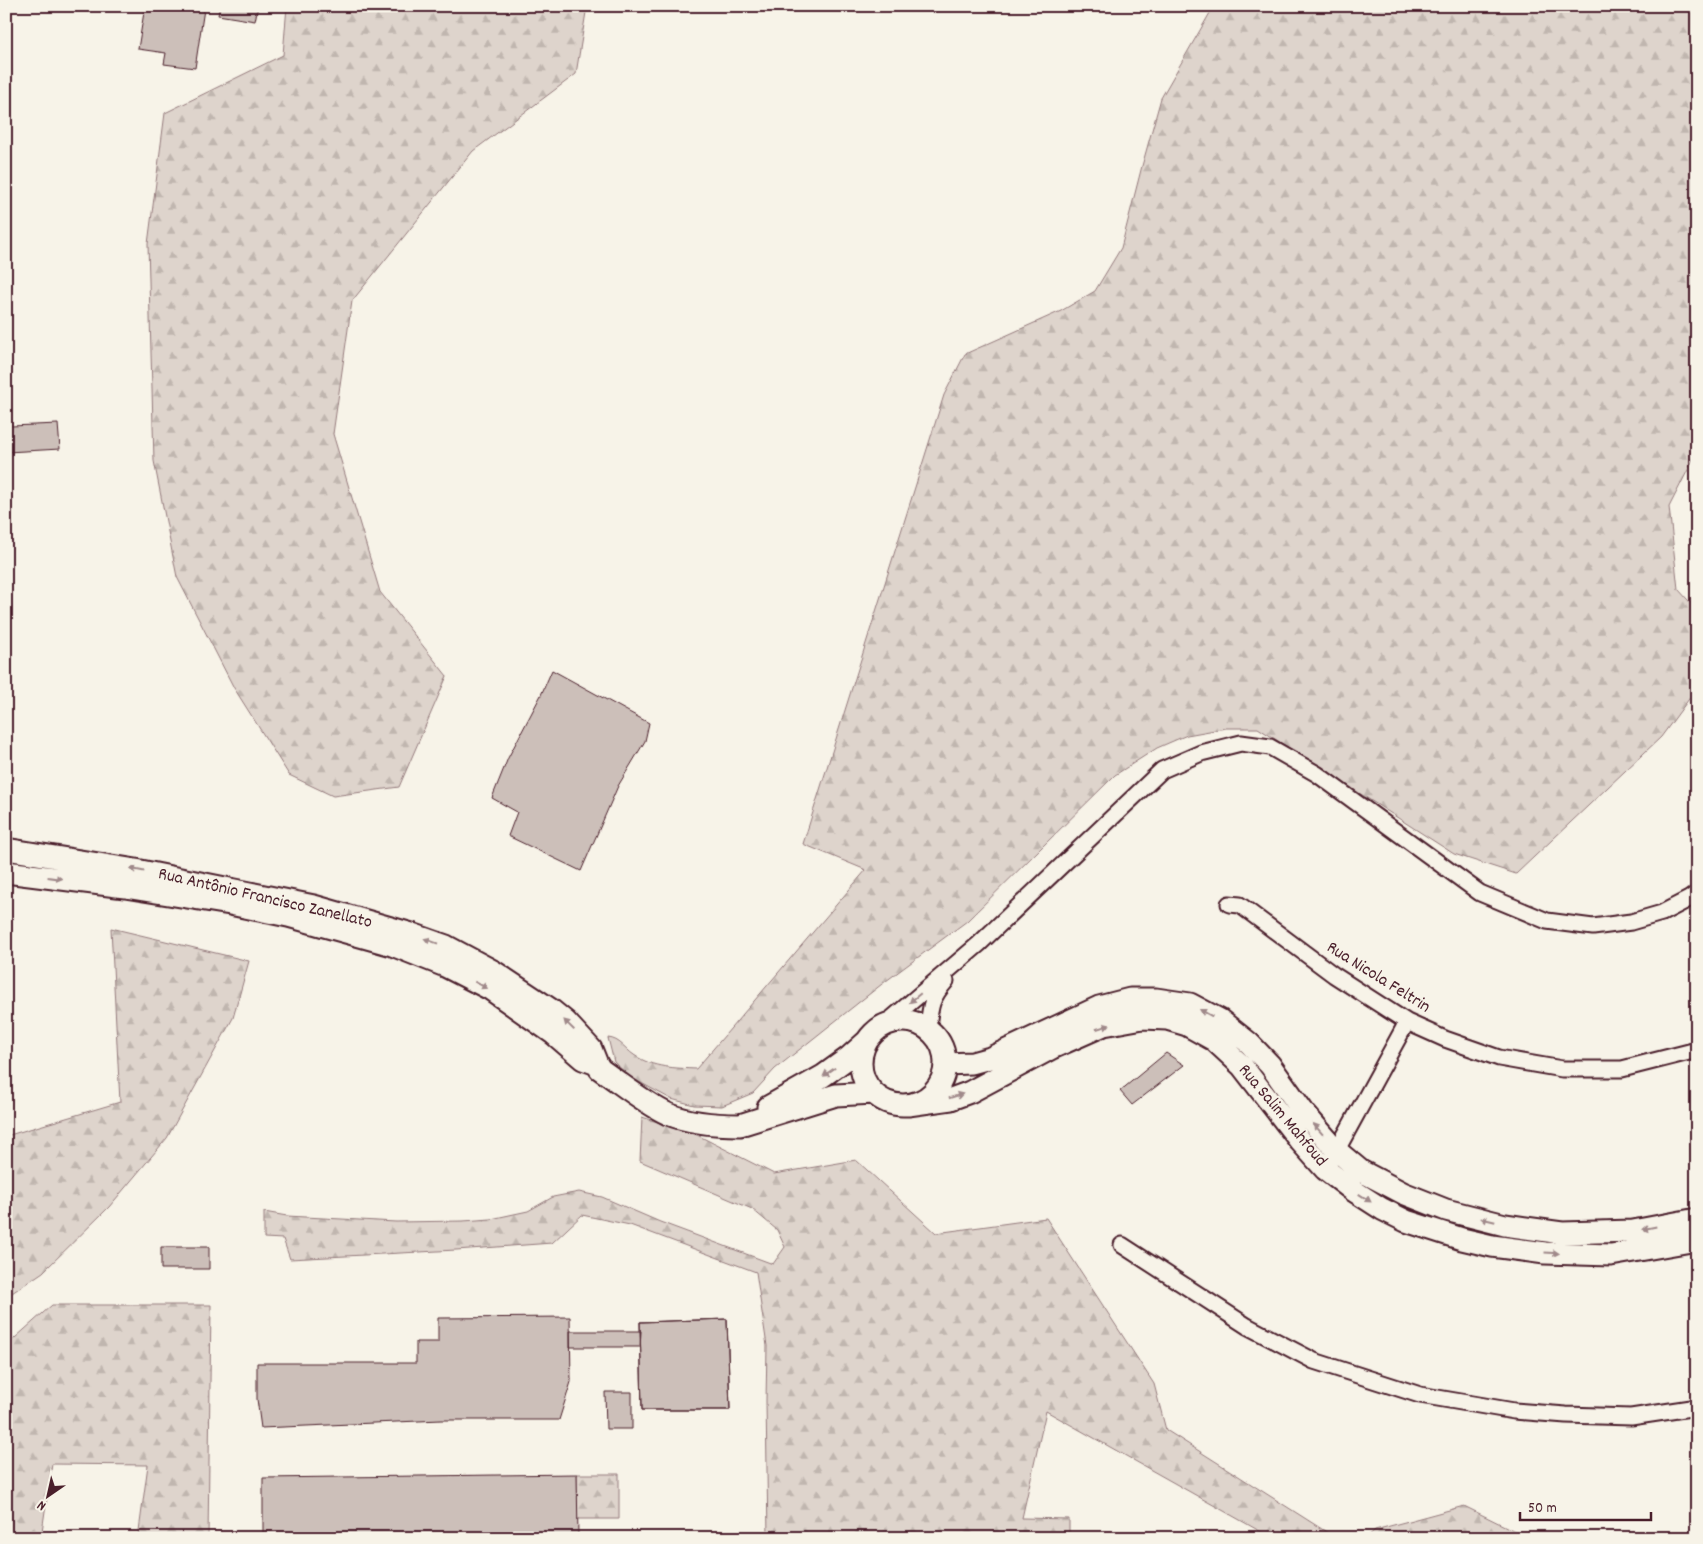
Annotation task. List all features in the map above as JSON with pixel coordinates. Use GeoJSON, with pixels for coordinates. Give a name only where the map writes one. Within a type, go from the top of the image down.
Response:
{"type":"FeatureCollection","features":[{"type":"Feature","properties":{"kind":"street"},"geometry":{"type":"LineString","coordinates":[[740,1125],[823,1076],[848,1058],[874,1032],[979,944],[1162,770],[1201,753],[1241,743],[1270,747],[1317,774],[1480,893],[1547,921],[1593,927],[1631,922],[1662,913],[1689,900],[1697,893]]}},
{"type":"Feature","properties":{"kind":"street","name":"Rua Antônio Francisco Zanellato"},"geometry":{"type":"LineString","coordinates":[[6,849],[136,870],[314,906],[438,943],[493,971],[550,1009],[566,1022],[591,1049],[596,1064]]}},
{"type":"Feature","properties":{"kind":"street","name":"Rua Antônio Francisco Zanellato"},"geometry":{"type":"LineString","coordinates":[[6,872],[230,904],[288,916],[392,946],[444,966],[490,989],[554,1034],[583,1059],[596,1064],[628,1089],[668,1114],[686,1120],[740,1125],[836,1095],[874,1093]]}},
{"type":"Feature","properties":{"kind":"street","name":"Rua Nicola Feltrin"},"geometry":{"type":"LineString","coordinates":[[1229,904],[1240,905],[1334,975],[1406,1022],[1445,1039],[1499,1058],[1562,1069],[1622,1069],[1697,1050]]}},
{"type":"Feature","properties":{"kind":"street"},"geometry":{"type":"LineString","coordinates":[[928,1029],[931,1003],[936,993],[979,944]]}},
{"type":"Feature","properties":{"kind":"street","name":"Rua Salim Mahfoud"},"geometry":{"type":"LineString","coordinates":[[945,1064],[972,1063],[990,1058],[1099,1007],[1130,999],[1156,998],[1190,1004],[1220,1020],[1248,1043],[1270,1065],[1305,1114],[1338,1151],[1361,1171],[1403,1192],[1446,1210],[1505,1225],[1562,1233],[1633,1231],[1697,1220]]}},
{"type":"Feature","properties":{"kind":"street","name":"Rua Salim Mahfoud"},"geometry":{"type":"LineString","coordinates":[[908,1105],[951,1099],[970,1092],[1052,1048],[1104,1025],[1143,1018],[1167,1019],[1187,1025],[1214,1040],[1242,1066],[1300,1141],[1325,1169],[1350,1189],[1406,1221],[1462,1239],[1492,1246],[1545,1253],[1611,1255],[1697,1240]]}},
{"type":"Feature","properties":{"kind":"street"},"geometry":{"type":"LineString","coordinates":[[867,1041],[862,1054],[861,1068],[865,1082],[874,1093],[884,1100],[908,1105],[923,1100],[934,1091],[942,1079],[945,1064],[943,1051],[937,1038],[928,1029],[917,1023],[906,1021],[894,1022],[883,1026]]}},
{"type":"Feature","properties":{"kind":"street"},"geometry":{"type":"LineString","coordinates":[[1325,1169],[1338,1151],[1406,1022]]}},
{"type":"Feature","properties":{"kind":"street"},"geometry":{"type":"LineString","coordinates":[[1122,1245],[1247,1326],[1314,1360],[1420,1396],[1514,1411],[1566,1415],[1631,1416],[1697,1407]]}},
{"type":"Feature","properties":{"kind":"green space"},"geometry":{"type":"Polygon","coordinates":[[[287,6],[587,6],[576,74],[473,151],[352,301],[333,434],[380,592],[447,676],[399,787],[333,796],[289,775],[234,688],[177,577],[154,461],[148,244],[165,113],[283,55],[287,6]]]}},
{"type":"Feature","properties":{"kind":"green space"},"geometry":{"type":"Polygon","coordinates":[[[1214,6],[1694,6],[1697,8],[1697,452],[1669,507],[1678,589],[1697,610],[1697,688],[1661,737],[1516,874],[1454,854],[1258,728],[1226,728],[1187,735],[1157,748],[1115,775],[967,921],[882,984],[775,1069],[753,1093],[722,1106],[694,1105],[671,1099],[630,1077],[614,1062],[608,1038],[616,1040],[634,1055],[649,1063],[696,1069],[866,870],[803,844],[944,395],[965,354],[1061,311],[1095,291],[1121,248],[1161,98],[1214,6]]]}},
{"type":"Feature","properties":{"kind":"green space"},"geometry":{"type":"Polygon","coordinates":[[[111,928],[249,961],[233,1018],[167,1138],[109,1207],[43,1272],[6,1297],[6,1136],[120,1102],[111,928]]]}},
{"type":"Feature","properties":{"kind":"green space"},"geometry":{"type":"Polygon","coordinates":[[[642,1117],[697,1135],[774,1174],[856,1160],[936,1233],[1046,1218],[1154,1384],[1166,1430],[1336,1538],[1272,1538],[1046,1411],[1022,1518],[1069,1519],[1069,1538],[768,1538],[767,1346],[756,1272],[630,1225],[582,1215],[552,1243],[456,1250],[290,1259],[283,1239],[264,1238],[264,1212],[287,1216],[396,1222],[463,1221],[491,1219],[528,1211],[553,1197],[579,1192],[602,1197],[660,1222],[773,1264],[785,1247],[777,1230],[752,1209],[640,1161],[642,1117]]]}},
{"type":"Feature","properties":{"kind":"green space"},"geometry":{"type":"Polygon","coordinates":[[[52,1305],[211,1305],[208,1538],[138,1538],[148,1465],[52,1464],[41,1538],[6,1538],[6,1346],[52,1305]]]}},
{"type":"Feature","properties":{"kind":"green space"},"geometry":{"type":"Polygon","coordinates":[[[577,1474],[619,1474],[619,1519],[577,1519],[577,1474]]]}},
{"type":"Feature","properties":{"kind":"green space"},"geometry":{"type":"Polygon","coordinates":[[[1464,1506],[1529,1538],[1366,1538],[1375,1530],[1464,1506]]]}},
{"type":"Feature","properties":{"kind":"building"},"geometry":{"type":"Polygon","coordinates":[[[145,6],[187,6],[204,9],[195,68],[164,64],[166,53],[138,49],[145,6]]]}},
{"type":"Feature","properties":{"kind":"building"},"geometry":{"type":"Polygon","coordinates":[[[220,6],[258,6],[255,21],[218,15],[220,6]]]}},
{"type":"Feature","properties":{"kind":"building"},"geometry":{"type":"Polygon","coordinates":[[[6,368],[8,368],[11,426],[58,424],[60,449],[7,452],[9,477],[6,477],[6,368]]]}},
{"type":"Feature","properties":{"kind":"building"},"geometry":{"type":"Polygon","coordinates":[[[552,670],[649,723],[645,741],[618,786],[581,871],[508,836],[517,812],[492,798],[508,758],[552,670]]]}},
{"type":"Feature","properties":{"kind":"building"},"geometry":{"type":"Polygon","coordinates":[[[1166,1053],[1184,1065],[1132,1105],[1120,1091],[1166,1053]]]}},
{"type":"Feature","properties":{"kind":"building"},"geometry":{"type":"Polygon","coordinates":[[[161,1247],[209,1247],[209,1269],[161,1269],[161,1247]]]}},
{"type":"Feature","properties":{"kind":"building"},"geometry":{"type":"Polygon","coordinates":[[[570,1317],[571,1382],[559,1420],[441,1420],[261,1428],[257,1399],[257,1363],[416,1363],[416,1342],[438,1342],[438,1318],[570,1317]]]}},
{"type":"Feature","properties":{"kind":"building"},"geometry":{"type":"Polygon","coordinates":[[[727,1319],[730,1410],[642,1410],[640,1322],[727,1319]]]}},
{"type":"Feature","properties":{"kind":"building"},"geometry":{"type":"Polygon","coordinates":[[[727,1319],[730,1410],[642,1410],[640,1322],[727,1319]]]}},
{"type":"Feature","properties":{"kind":"building"},"geometry":{"type":"Polygon","coordinates":[[[570,1331],[641,1331],[640,1347],[570,1347],[570,1331]]]}},
{"type":"Feature","properties":{"kind":"building"},"geometry":{"type":"Polygon","coordinates":[[[605,1392],[632,1392],[632,1429],[606,1429],[605,1392]]]}},
{"type":"Feature","properties":{"kind":"building"},"geometry":{"type":"Polygon","coordinates":[[[577,1474],[578,1536],[627,1535],[627,1538],[263,1538],[263,1478],[577,1474]]]}}]}
